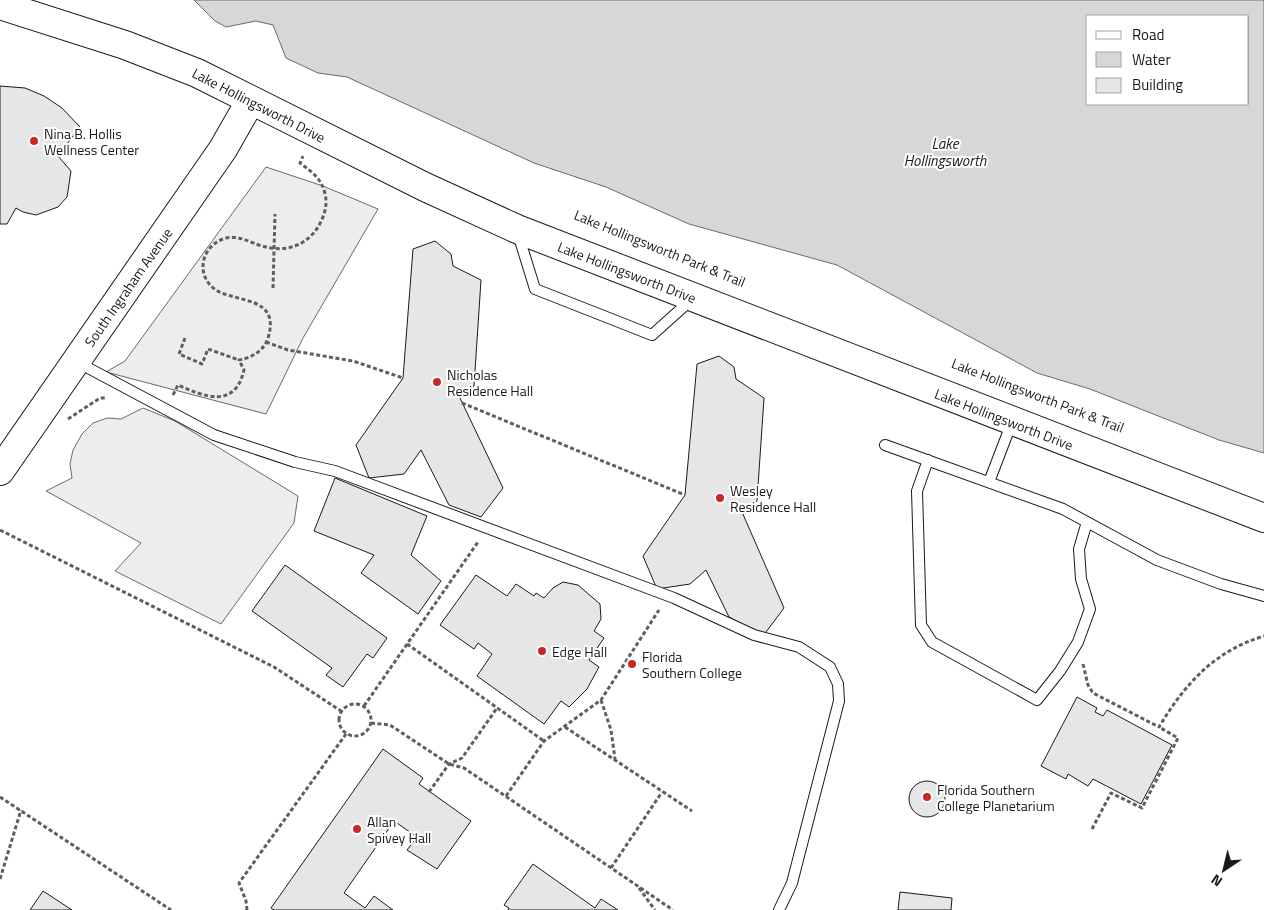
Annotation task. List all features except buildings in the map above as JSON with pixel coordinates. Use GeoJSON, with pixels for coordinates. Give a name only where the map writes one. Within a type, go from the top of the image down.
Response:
{"type":"FeatureCollection","features":[{"type":"Feature","properties":{"kind":"street","name":"Lake Hollingsworth Drive"},"geometry":{"type":"LineString","coordinates":[[0,5],[125,45],[197,73],[416,183],[517,229],[1264,518]]}},
{"type":"Feature","properties":{"kind":"street","name":"South Ingraham Avenue"},"geometry":{"type":"LineString","coordinates":[[0,471],[223,149],[251,100]]}},
{"type":"Feature","properties":{"kind":"lane"},"geometry":{"type":"LineString","coordinates":[[517,229],[535,289],[652,335],[694,298]]}},
{"type":"Feature","properties":{"kind":"lane"},"geometry":{"type":"LineString","coordinates":[[76,362],[214,435],[294,462],[335,471],[488,527],[668,595],[754,635],[799,647],[830,667],[838,684],[839,701],[792,883],[779,910]]}},
{"type":"Feature","properties":{"kind":"lane"},"geometry":{"type":"LineString","coordinates":[[989,482],[1012,422]]}},
{"type":"Feature","properties":{"kind":"lane"},"geometry":{"type":"LineString","coordinates":[[885,445],[1063,509],[1157,560],[1220,584],[1264,596]]}},
{"type":"Feature","properties":{"kind":"lane"},"geometry":{"type":"LineString","coordinates":[[928,460],[917,491],[916,512],[921,625],[932,642],[1037,700],[1060,671],[1078,642],[1090,609],[1081,579],[1079,549],[1088,522]]}},
{"type":"Feature","properties":{"kind":"path"},"geometry":{"type":"LineString","coordinates":[[185,338],[179,354],[202,364],[208,349],[239,360],[255,355],[266,342],[270,321],[268,315],[251,300],[227,295],[209,283],[203,265],[203,255],[215,243],[232,237],[241,237],[262,246],[288,250],[313,235],[325,212],[326,199],[324,186],[312,172],[300,164],[303,156]]}},
{"type":"Feature","properties":{"kind":"path"},"geometry":{"type":"LineString","coordinates":[[273,288],[276,248],[275,214]]}},
{"type":"Feature","properties":{"kind":"path"},"geometry":{"type":"LineString","coordinates":[[266,342],[288,350],[353,361],[403,378]]}},
{"type":"Feature","properties":{"kind":"path"},"geometry":{"type":"LineString","coordinates":[[167,409],[178,385],[209,397],[220,397],[233,392],[240,385],[244,370],[239,360]]}},
{"type":"Feature","properties":{"kind":"path"},"geometry":{"type":"LineString","coordinates":[[62,424],[100,398],[112,397]]}},
{"type":"Feature","properties":{"kind":"path"},"geometry":{"type":"LineString","coordinates":[[462,403],[685,495]]}},
{"type":"Feature","properties":{"kind":"path"},"geometry":{"type":"LineString","coordinates":[[364,706],[488,527]]}},
{"type":"Feature","properties":{"kind":"path"},"geometry":{"type":"LineString","coordinates":[[0,530],[274,667],[341,711]]}},
{"type":"Feature","properties":{"kind":"path"},"geometry":{"type":"LineString","coordinates":[[506,796],[544,742],[601,700],[668,595]]}},
{"type":"Feature","properties":{"kind":"path"},"geometry":{"type":"LineString","coordinates":[[1159,728],[1178,696],[1200,672],[1237,646],[1264,636]]}},
{"type":"Feature","properties":{"kind":"path"},"geometry":{"type":"LineString","coordinates":[[407,644],[544,742]]}},
{"type":"Feature","properties":{"kind":"path"},"geometry":{"type":"LineString","coordinates":[[1071,654],[1085,666],[1088,685],[1093,693],[1178,738],[1142,808],[1111,793],[1092,829]]}},
{"type":"Feature","properties":{"kind":"path"},"geometry":{"type":"LineString","coordinates":[[601,700],[611,730],[615,760]]}},
{"type":"Feature","properties":{"kind":"path"},"geometry":{"type":"LineString","coordinates":[[352,704],[364,706],[369,711],[371,723],[369,730],[358,737],[346,734],[339,724],[341,711],[352,704]]}},
{"type":"Feature","properties":{"kind":"path"},"geometry":{"type":"LineString","coordinates":[[430,792],[449,764],[462,758],[497,708]]}},
{"type":"Feature","properties":{"kind":"path"},"geometry":{"type":"LineString","coordinates":[[371,723],[390,725],[449,764],[464,768],[673,910]]}},
{"type":"Feature","properties":{"kind":"path"},"geometry":{"type":"LineString","coordinates":[[565,726],[692,811]]}},
{"type":"Feature","properties":{"kind":"path"},"geometry":{"type":"LineString","coordinates":[[247,910],[246,901],[239,884],[346,734]]}},
{"type":"Feature","properties":{"kind":"path"},"geometry":{"type":"LineString","coordinates":[[611,868],[662,792]]}},
{"type":"Feature","properties":{"kind":"path"},"geometry":{"type":"LineString","coordinates":[[0,796],[171,910]]}},
{"type":"Feature","properties":{"kind":"path"},"geometry":{"type":"LineString","coordinates":[[0,879],[21,810]]}},
{"type":"Feature","properties":{"kind":"path"},"geometry":{"type":"LineString","coordinates":[[637,885],[655,910]]}},
{"type":"Feature","properties":{"kind":"shaded area"},"geometry":{"type":"Polygon","coordinates":[[[266,167],[323,186],[378,209],[303,338],[266,414],[106,372],[125,361],[266,167]]]}},
{"type":"Feature","properties":{"kind":"shaded area"},"geometry":{"type":"Polygon","coordinates":[[[143,408],[175,421],[298,496],[294,523],[221,624],[115,571],[141,543],[46,491],[72,478],[70,464],[73,450],[82,434],[93,423],[107,418],[121,419],[143,408]]]}},
{"type":"Feature","properties":{"kind":"water","name":"Lake Hollingsworth"},"geometry":{"type":"Polygon","coordinates":[[[194,0],[1264,0],[1264,453],[1219,440],[1090,389],[1037,373],[837,265],[689,224],[606,187],[534,163],[347,77],[318,73],[286,58],[273,25],[256,21],[226,27],[215,21],[194,0]]]}},
{"type":"Feature","properties":{"kind":"place","name":"Nina B. Hollis Wellness Center"},"geometry":{"type":"Point","coordinates":[34,141]}},
{"type":"Feature","properties":{"kind":"place","name":"Nicholas Residence Hall"},"geometry":{"type":"Point","coordinates":[437,382]}},
{"type":"Feature","properties":{"kind":"place","name":"Wesley Residence Hall"},"geometry":{"type":"Point","coordinates":[720,498]}},
{"type":"Feature","properties":{"kind":"place","name":"Edge Hall"},"geometry":{"type":"Point","coordinates":[542,651]}},
{"type":"Feature","properties":{"kind":"place","name":"Florida Southern College"},"geometry":{"type":"Point","coordinates":[632,664]}},
{"type":"Feature","properties":{"kind":"place","name":"Florida Southern College Planetarium"},"geometry":{"type":"Point","coordinates":[927,797]}},
{"type":"Feature","properties":{"kind":"place","name":"Allan Spivey Hall"},"geometry":{"type":"Point","coordinates":[357,829]}}]}
